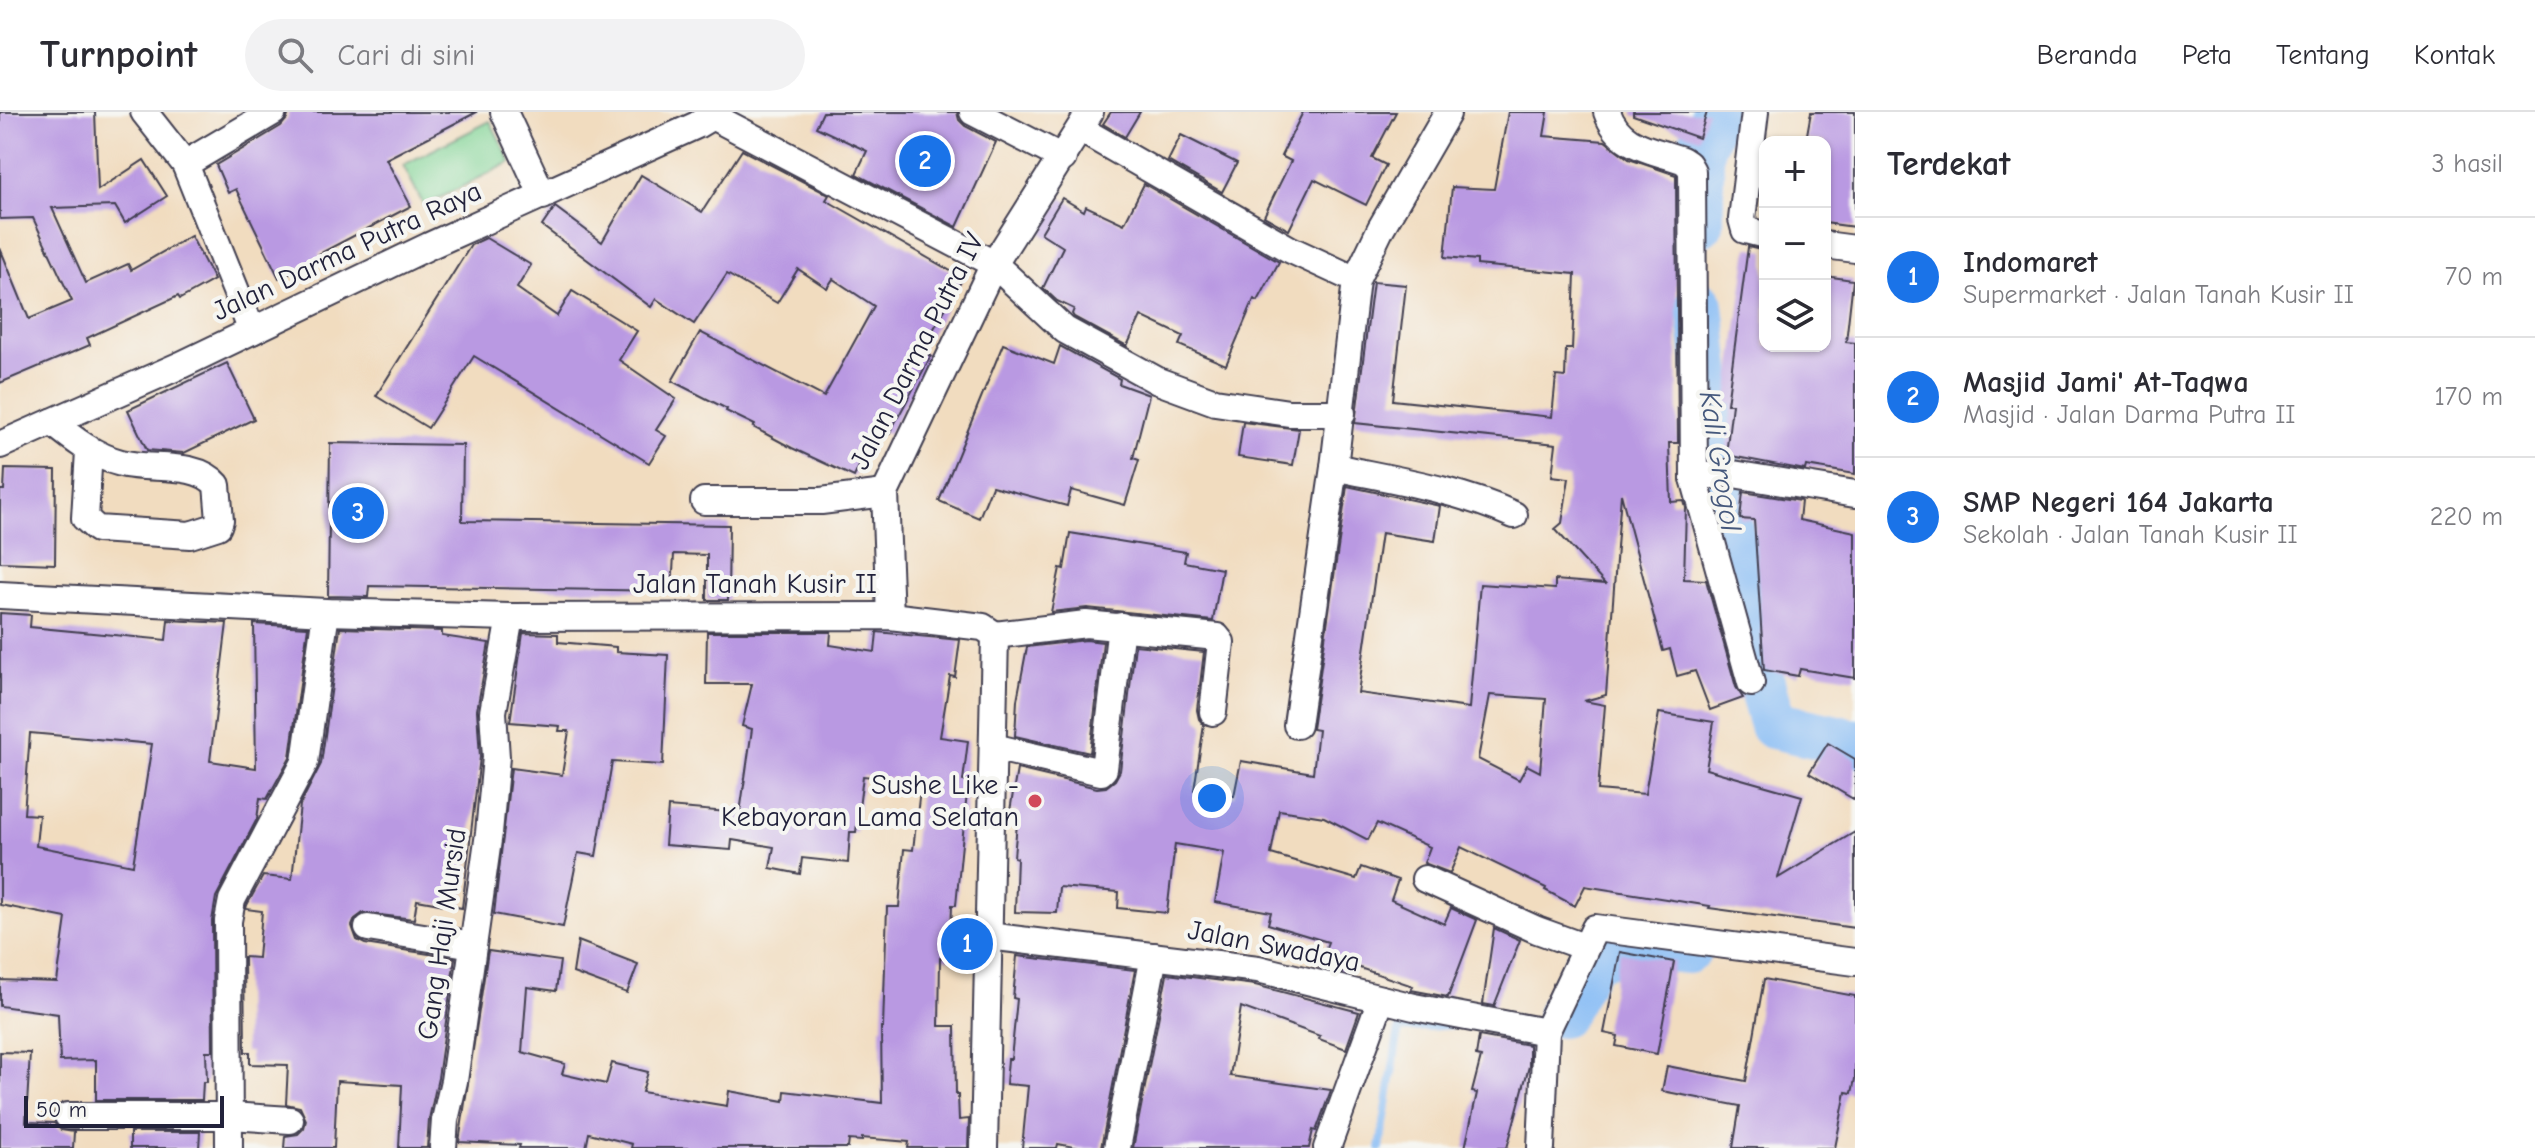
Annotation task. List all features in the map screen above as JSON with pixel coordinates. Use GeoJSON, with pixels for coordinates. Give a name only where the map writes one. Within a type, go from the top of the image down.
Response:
{"type":"FeatureCollection","features":[{"type":"Feature","properties":{"kind":"street"},"geometry":{"type":"LineString","coordinates":[[144,112],[185,164],[252,331]]}},
{"type":"Feature","properties":{"kind":"street"},"geometry":{"type":"LineString","coordinates":[[185,164],[273,112]]}},
{"type":"Feature","properties":{"kind":"street"},"geometry":{"type":"LineString","coordinates":[[504,112],[543,196]]}},
{"type":"Feature","properties":{"kind":"street"},"geometry":{"type":"LineString","coordinates":[[973,112],[1063,158]]}},
{"type":"Feature","properties":{"kind":"street"},"geometry":{"type":"LineString","coordinates":[[1607,112],[1613,129],[1622,139],[1682,160],[1692,171],[1709,476],[1751,683]]}},
{"type":"Feature","properties":{"kind":"street"},"geometry":{"type":"LineString","coordinates":[[1755,112],[1742,219],[1745,230],[1759,234]]}},
{"type":"Feature","properties":{"kind":"street"},"geometry":{"type":"LineString","coordinates":[[716,114],[994,264],[1065,330],[1158,381],[1215,402],[1289,413],[1342,413]]}},
{"type":"Feature","properties":{"kind":"street","name":"Jalan Darma Putra Raya"},"geometry":{"type":"LineString","coordinates":[[0,445],[716,114]]}},
{"type":"Feature","properties":{"kind":"street"},"geometry":{"type":"LineString","coordinates":[[1297,725],[1342,413],[1356,280],[1381,228],[1447,114]]}},
{"type":"Feature","properties":{"kind":"street","name":"Jalan Darma Putra IV"},"geometry":{"type":"LineString","coordinates":[[704,501],[821,501],[885,493],[994,264],[1085,121],[1289,249],[1356,280]]}},
{"type":"Feature","properties":{"kind":"street"},"geometry":{"type":"LineString","coordinates":[[1831,246],[1855,249]]}},
{"type":"Feature","properties":{"kind":"street"},"geometry":{"type":"LineString","coordinates":[[52,422],[89,451],[121,463],[204,474],[217,485],[218,526],[190,535],[97,529],[85,518],[89,451]]}},
{"type":"Feature","properties":{"kind":"street"},"geometry":{"type":"LineString","coordinates":[[1334,467],[1447,490],[1514,515]]}},
{"type":"Feature","properties":{"kind":"street"},"geometry":{"type":"LineString","coordinates":[[1709,476],[1855,494]]}},
{"type":"Feature","properties":{"kind":"street"},"geometry":{"type":"LineString","coordinates":[[885,493],[890,616]]}},
{"type":"Feature","properties":{"kind":"street","name":"Jalan Tanah Kusir II"},"geometry":{"type":"LineString","coordinates":[[0,595],[326,612],[510,617],[890,616],[983,627],[995,635]]}},
{"type":"Feature","properties":{"kind":"street"},"geometry":{"type":"LineString","coordinates":[[229,1148],[228,921],[232,900],[305,762],[326,612]]}},
{"type":"Feature","properties":{"kind":"street","name":"Gang Haji Mursid"},"geometry":{"type":"LineString","coordinates":[[443,1148],[489,833],[495,750],[493,712],[510,617]]}},
{"type":"Feature","properties":{"kind":"street"},"geometry":{"type":"LineString","coordinates":[[984,1148],[995,635],[1086,624],[1217,637],[1221,639],[1213,712]]}},
{"type":"Feature","properties":{"kind":"street"},"geometry":{"type":"LineString","coordinates":[[993,747],[1101,772],[1104,769],[1121,626]]}},
{"type":"Feature","properties":{"kind":"street"},"geometry":{"type":"LineString","coordinates":[[1425,879],[1537,930],[1584,947]]}},
{"type":"Feature","properties":{"kind":"street"},"geometry":{"type":"LineString","coordinates":[[368,928],[473,945]]}},
{"type":"Feature","properties":{"kind":"street"},"geometry":{"type":"LineString","coordinates":[[1541,1148],[1546,1032],[1595,928],[1855,962]]}},
{"type":"Feature","properties":{"kind":"street","name":"Jalan Swadaya"},"geometry":{"type":"LineString","coordinates":[[988,936],[1258,969],[1381,999],[1546,1032]]}},
{"type":"Feature","properties":{"kind":"street"},"geometry":{"type":"LineString","coordinates":[[1117,1148],[1154,956]]}},
{"type":"Feature","properties":{"kind":"street"},"geometry":{"type":"LineString","coordinates":[[1327,1148],[1381,999]]}},
{"type":"Feature","properties":{"kind":"street"},"geometry":{"type":"LineString","coordinates":[[68,1116],[230,1116],[290,1120]]}},
{"type":"Feature","properties":{"kind":"green space"},"geometry":{"type":"Polygon","coordinates":[[[490,121],[511,162],[424,206],[403,165],[490,121]]]}},
{"type":"Feature","properties":{"kind":"building"},"geometry":{"type":"Polygon","coordinates":[[[0,112],[95,112],[98,190],[144,160],[167,196],[125,223],[115,206],[52,208],[86,283],[128,264],[131,270],[191,236],[214,280],[180,299],[178,296],[87,338],[90,345],[0,383],[0,248],[29,319],[72,301],[33,218],[0,219],[0,112]]]}},
{"type":"Feature","properties":{"kind":"building"},"geometry":{"type":"Polygon","coordinates":[[[289,112],[477,112],[386,159],[411,206],[319,254],[321,258],[279,278],[236,189],[228,193],[216,165],[281,126],[289,112]]]}},
{"type":"Feature","properties":{"kind":"building"},"geometry":{"type":"Polygon","coordinates":[[[823,112],[957,112],[965,126],[996,142],[957,227],[856,174],[867,151],[816,127],[823,112]]]}},
{"type":"Feature","properties":{"kind":"building"},"geometry":{"type":"Polygon","coordinates":[[[1111,112],[1140,112],[1125,137],[1103,124],[1111,112]]]}},
{"type":"Feature","properties":{"kind":"building"},"geometry":{"type":"Polygon","coordinates":[[[1303,112],[1396,112],[1372,158],[1386,165],[1366,205],[1314,179],[1289,230],[1264,216],[1291,161],[1281,156],[1303,112]]]}},
{"type":"Feature","properties":{"kind":"building"},"geometry":{"type":"Polygon","coordinates":[[[1508,112],[1548,112],[1544,136],[1605,141],[1629,159],[1676,175],[1678,443],[1669,443],[1671,502],[1684,501],[1686,508],[1684,579],[1706,580],[1736,687],[1743,698],[1710,710],[1695,671],[1677,676],[1670,649],[1663,651],[1621,494],[1606,695],[1584,701],[1605,705],[1598,790],[1645,794],[1659,713],[1714,722],[1706,769],[1802,796],[1778,878],[1855,832],[1855,928],[1709,908],[1585,886],[1575,906],[1546,888],[1461,847],[1450,873],[1424,863],[1430,847],[1377,823],[1368,840],[1324,817],[1279,810],[1271,854],[1356,879],[1361,867],[1398,880],[1391,900],[1444,924],[1451,908],[1477,920],[1448,997],[1411,990],[1413,986],[1345,963],[1342,973],[1319,967],[1328,942],[1268,924],[1271,912],[1215,902],[1224,852],[1175,844],[1167,913],[1118,908],[1119,892],[1059,887],[1057,913],[1015,912],[1017,858],[1014,857],[1018,812],[1010,811],[1017,769],[1097,788],[1106,787],[1115,780],[1120,771],[1135,645],[1204,652],[1197,710],[1204,725],[1194,790],[1234,796],[1241,761],[1313,773],[1318,730],[1312,729],[1347,486],[1440,506],[1435,541],[1381,533],[1358,693],[1469,708],[1480,584],[1555,589],[1555,580],[1605,584],[1555,529],[1562,523],[1569,478],[1552,476],[1556,444],[1355,423],[1373,282],[1406,285],[1393,400],[1552,417],[1556,376],[1565,377],[1566,349],[1572,349],[1575,274],[1477,265],[1477,260],[1445,257],[1452,187],[1494,189],[1508,112]],[[1490,695],[1478,759],[1519,780],[1527,765],[1540,772],[1546,699],[1490,695]]]}},
{"type":"Feature","properties":{"kind":"building"},"geometry":{"type":"Polygon","coordinates":[[[1633,112],[1707,112],[1699,138],[1633,115],[1633,112]]]}},
{"type":"Feature","properties":{"kind":"building"},"geometry":{"type":"Polygon","coordinates":[[[1811,112],[1855,112],[1855,227],[1831,224],[1831,136],[1807,136],[1811,112]]]}},
{"type":"Feature","properties":{"kind":"building"},"geometry":{"type":"Polygon","coordinates":[[[1181,135],[1237,163],[1222,192],[1168,161],[1181,135]]]}},
{"type":"Feature","properties":{"kind":"building"},"geometry":{"type":"Polygon","coordinates":[[[742,150],[829,195],[826,200],[963,278],[921,351],[931,356],[889,434],[877,428],[854,477],[792,448],[672,381],[700,332],[824,397],[874,306],[833,279],[827,288],[798,269],[777,303],[727,274],[694,324],[656,299],[651,307],[542,226],[555,207],[602,242],[641,175],[702,212],[742,150]]]}},
{"type":"Feature","properties":{"kind":"building"},"geometry":{"type":"Polygon","coordinates":[[[1144,184],[1279,262],[1258,301],[1254,299],[1226,365],[1179,345],[1183,336],[1141,316],[1127,346],[1074,317],[1074,309],[1057,301],[1043,288],[1063,247],[1041,233],[1062,198],[1084,211],[1086,206],[1124,224],[1144,184]]]}},
{"type":"Feature","properties":{"kind":"building"},"geometry":{"type":"Polygon","coordinates":[[[486,238],[531,265],[517,288],[557,316],[572,291],[637,331],[619,360],[676,399],[656,430],[666,436],[649,463],[474,356],[428,428],[376,396],[471,245],[486,238]]]}},
{"type":"Feature","properties":{"kind":"building"},"geometry":{"type":"Polygon","coordinates":[[[1748,247],[1759,250],[1759,352],[1831,352],[1831,277],[1853,280],[1846,342],[1855,343],[1855,474],[1806,466],[1805,470],[1726,455],[1732,404],[1727,404],[1748,247]]]}},
{"type":"Feature","properties":{"kind":"building"},"geometry":{"type":"Polygon","coordinates":[[[1003,344],[1054,364],[1060,346],[1120,379],[1119,384],[1149,395],[1133,458],[1139,460],[1125,505],[1071,490],[1067,506],[992,486],[979,518],[939,501],[1003,344]]]}},
{"type":"Feature","properties":{"kind":"building"},"geometry":{"type":"Polygon","coordinates":[[[227,363],[254,419],[184,453],[147,450],[128,410],[227,363]]]}},
{"type":"Feature","properties":{"kind":"building"},"geometry":{"type":"Polygon","coordinates":[[[1243,422],[1299,429],[1293,465],[1238,457],[1243,422]]]}},
{"type":"Feature","properties":{"kind":"building"},"geometry":{"type":"Polygon","coordinates":[[[330,443],[463,445],[462,521],[729,525],[728,600],[707,600],[707,555],[674,554],[672,591],[369,586],[368,597],[328,596],[330,443]]]}},
{"type":"Feature","properties":{"kind":"building"},"geometry":{"type":"Polygon","coordinates":[[[5,469],[56,470],[55,564],[0,562],[0,490],[4,490],[5,469]]]}},
{"type":"Feature","properties":{"kind":"building"},"geometry":{"type":"Polygon","coordinates":[[[1743,492],[1801,501],[1799,520],[1855,532],[1855,678],[1800,669],[1798,676],[1764,670],[1754,520],[1740,519],[1743,492]]]}},
{"type":"Feature","properties":{"kind":"building"},"geometry":{"type":"Polygon","coordinates":[[[1070,533],[1186,552],[1184,562],[1222,569],[1213,621],[1087,608],[1051,612],[1060,568],[1064,569],[1070,533]]]}},
{"type":"Feature","properties":{"kind":"building"},"geometry":{"type":"Polygon","coordinates":[[[0,613],[31,615],[30,627],[166,640],[168,620],[227,623],[210,761],[256,768],[254,624],[308,627],[290,757],[267,799],[260,798],[257,819],[216,897],[212,921],[213,1051],[206,1051],[207,1082],[203,1082],[202,1100],[96,1100],[96,1060],[60,1061],[58,1014],[0,1006],[0,980],[57,982],[66,918],[0,905],[0,613]],[[30,733],[24,814],[39,815],[36,846],[133,865],[152,744],[30,733]]]}},
{"type":"Feature","properties":{"kind":"building"},"geometry":{"type":"Polygon","coordinates":[[[340,628],[442,631],[442,636],[489,643],[477,710],[480,757],[462,908],[417,900],[414,919],[363,913],[352,926],[357,940],[365,944],[455,958],[427,1148],[399,1148],[402,1085],[337,1081],[334,1148],[284,1148],[285,1136],[298,1134],[306,1120],[300,1107],[286,1104],[288,1065],[250,1064],[250,1052],[245,1052],[244,957],[258,958],[262,911],[246,909],[263,876],[292,879],[300,805],[321,764],[340,628]]]}},
{"type":"Feature","properties":{"kind":"building"},"geometry":{"type":"Polygon","coordinates":[[[707,632],[831,632],[830,645],[875,652],[877,632],[960,640],[955,677],[950,676],[940,737],[968,741],[963,781],[968,782],[956,905],[952,905],[950,959],[940,958],[939,1026],[955,1026],[956,1095],[959,1120],[969,1119],[968,1148],[908,1148],[909,1142],[862,1138],[862,1141],[849,1140],[848,1148],[631,1148],[632,1144],[589,1133],[586,1148],[519,1148],[520,1145],[459,1142],[488,951],[560,961],[556,991],[527,987],[522,1052],[565,1064],[562,1074],[606,1084],[612,1063],[648,1072],[642,1092],[727,1106],[729,1091],[784,1101],[785,1091],[882,1103],[881,1027],[887,907],[899,907],[904,849],[913,850],[921,781],[863,776],[856,832],[850,832],[848,863],[802,858],[800,874],[770,868],[774,847],[732,840],[731,850],[665,845],[668,807],[740,813],[752,729],[742,726],[752,684],[706,684],[707,632]]]}},
{"type":"Feature","properties":{"kind":"building"},"geometry":{"type":"Polygon","coordinates":[[[523,633],[558,634],[558,642],[616,647],[616,652],[668,655],[663,765],[612,762],[596,856],[578,853],[563,927],[494,914],[511,768],[562,775],[569,731],[559,731],[560,726],[510,722],[523,633]]]}},
{"type":"Feature","properties":{"kind":"building"},"geometry":{"type":"Polygon","coordinates":[[[1086,640],[1103,642],[1090,753],[1015,736],[1017,700],[1027,647],[1086,640]]]}},
{"type":"Feature","properties":{"kind":"building"},"geometry":{"type":"Polygon","coordinates":[[[1828,743],[1855,759],[1855,800],[1809,773],[1828,743]]]}},
{"type":"Feature","properties":{"kind":"building"},"geometry":{"type":"Polygon","coordinates":[[[1494,928],[1520,940],[1494,1006],[1483,1004],[1494,928]]]}},
{"type":"Feature","properties":{"kind":"building"},"geometry":{"type":"Polygon","coordinates":[[[578,941],[638,964],[627,993],[573,973],[578,941]]]}},
{"type":"Feature","properties":{"kind":"building"},"geometry":{"type":"Polygon","coordinates":[[[1620,952],[1674,962],[1657,1054],[1616,1046],[1618,1036],[1604,1033],[1620,952]]]}},
{"type":"Feature","properties":{"kind":"building"},"geometry":{"type":"Polygon","coordinates":[[[1017,956],[1135,970],[1101,1148],[1058,1144],[1057,1148],[1022,1148],[1028,1086],[1006,1084],[1017,999],[1013,998],[1017,956]]]}},
{"type":"Feature","properties":{"kind":"building"},"geometry":{"type":"Polygon","coordinates":[[[1167,974],[1255,985],[1359,1012],[1346,1049],[1319,1039],[1320,1036],[1241,1007],[1230,1076],[1331,1090],[1316,1131],[1313,1130],[1309,1148],[1133,1148],[1167,974]]]}},
{"type":"Feature","properties":{"kind":"building"},"geometry":{"type":"Polygon","coordinates":[[[1764,979],[1855,996],[1855,1079],[1852,1093],[1846,1092],[1835,1148],[1733,1148],[1740,1106],[1662,1091],[1667,1066],[1746,1081],[1764,979]]]}},
{"type":"Feature","properties":{"kind":"building"},"geometry":{"type":"Polygon","coordinates":[[[1479,1036],[1529,1045],[1529,1066],[1507,1148],[1465,1148],[1477,1093],[1472,1092],[1481,1057],[1476,1056],[1479,1036]]]}},
{"type":"Feature","properties":{"kind":"building"},"geometry":{"type":"Polygon","coordinates":[[[0,1052],[30,1053],[26,1122],[54,1123],[61,1130],[74,1132],[73,1148],[0,1148],[0,1052]]]}},
{"type":"Feature","properties":{"kind":"building"},"geometry":{"type":"Polygon","coordinates":[[[130,1132],[200,1132],[199,1148],[130,1148],[130,1132]]]}},
{"type":"Feature","properties":{"kind":"waterway","name":"Kali Grogol"},"geometry":{"type":"LineString","coordinates":[[1700,223],[1700,149],[1715,112]]}},
{"type":"Feature","properties":{"kind":"waterway","name":"Kali Grogol"},"geometry":{"type":"LineString","coordinates":[[1700,305],[1719,480],[1763,691],[1773,725],[1855,743]]}},
{"type":"Feature","properties":{"kind":"waterway","name":"Kali Grogol"},"geometry":{"type":"LineString","coordinates":[[1561,1014],[1591,960],[1627,944],[1688,950]]}},
{"type":"Feature","properties":{"kind":"waterway"},"geometry":{"type":"LineString","coordinates":[[1380,1148],[1399,1029],[1454,1025]]}},
{"type":"Feature","properties":{"kind":"place","name":"Masjid Jami' At-Taqwa"},"geometry":{"type":"Point","coordinates":[925,161]}},
{"type":"Feature","properties":{"kind":"place","name":"SMP Negeri 164 Jakarta"},"geometry":{"type":"Point","coordinates":[358,513]}},
{"type":"Feature","properties":{"kind":"place","name":"Sushe Like - Kebayoran Lama Selatan"},"geometry":{"type":"Point","coordinates":[1035,801]}},
{"type":"Feature","properties":{"kind":"place","name":"Indomaret"},"geometry":{"type":"Point","coordinates":[967,944]}}]}
